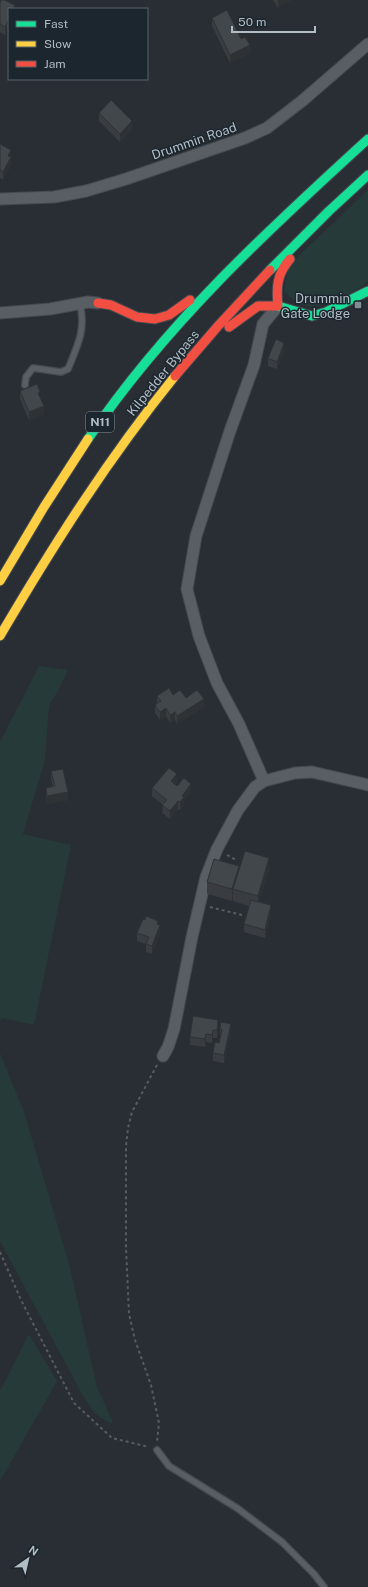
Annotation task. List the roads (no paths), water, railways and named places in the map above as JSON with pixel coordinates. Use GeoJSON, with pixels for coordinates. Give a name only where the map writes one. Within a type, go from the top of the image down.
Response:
{"type":"FeatureCollection","features":[{"type":"Feature","properties":{"kind":"main road","name":"Kilpedder Bypass"},"geometry":{"type":"LineString","coordinates":[[0,581],[44,506],[95,429],[121,393],[158,348],[220,278],[264,234],[368,139]]}},
{"type":"Feature","properties":{"kind":"main road","name":"Kilpedder Bypass"},"geometry":{"type":"LineString","coordinates":[[0,636],[59,537],[88,493],[128,437],[190,358],[260,279],[314,224],[368,175]]}},
{"type":"Feature","properties":{"kind":"main road","name":"N11"},"geometry":{"type":"LineString","coordinates":[[190,358],[207,349],[231,324],[258,306],[278,306],[276,288],[283,266],[304,244],[314,224]]}},
{"type":"Feature","properties":{"kind":"main road","name":"N11"},"geometry":{"type":"LineString","coordinates":[[98,303],[111,305],[137,317],[154,319],[169,315],[220,278]]}},
{"type":"Feature","properties":{"kind":"main road"},"geometry":{"type":"LineString","coordinates":[[278,306],[312,316],[326,312],[368,290]]}},
{"type":"Feature","properties":{"kind":"street","name":"Drummin Road"},"geometry":{"type":"LineString","coordinates":[[0,199],[54,197],[86,191],[126,179],[245,138],[266,128],[296,105],[368,44]]}},
{"type":"Feature","properties":{"kind":"street"},"geometry":{"type":"LineString","coordinates":[[0,313],[98,303]]}},
{"type":"Feature","properties":{"kind":"street"},"geometry":{"type":"LineString","coordinates":[[264,781],[239,724],[217,683],[199,636],[187,589],[196,536],[230,431],[254,365],[263,324],[278,306]]}},
{"type":"Feature","properties":{"kind":"street"},"geometry":{"type":"LineString","coordinates":[[163,1056],[168,1047],[174,1029],[199,904],[206,878],[221,842],[238,810],[255,787],[264,781],[295,772],[312,772],[368,785]]}},
{"type":"Feature","properties":{"kind":"lane"},"geometry":{"type":"LineString","coordinates":[[25,385],[26,377],[32,368],[61,372],[68,368],[80,341],[82,332],[83,315],[80,304]]}},
{"type":"Feature","properties":{"kind":"lane"},"geometry":{"type":"LineString","coordinates":[[157,1450],[169,1466],[237,1508],[282,1542],[314,1574],[324,1587]]}},
{"type":"Feature","properties":{"kind":"place","name":"Drummin Gate Lodge"},"geometry":{"type":"Point","coordinates":[358,305]}}]}
